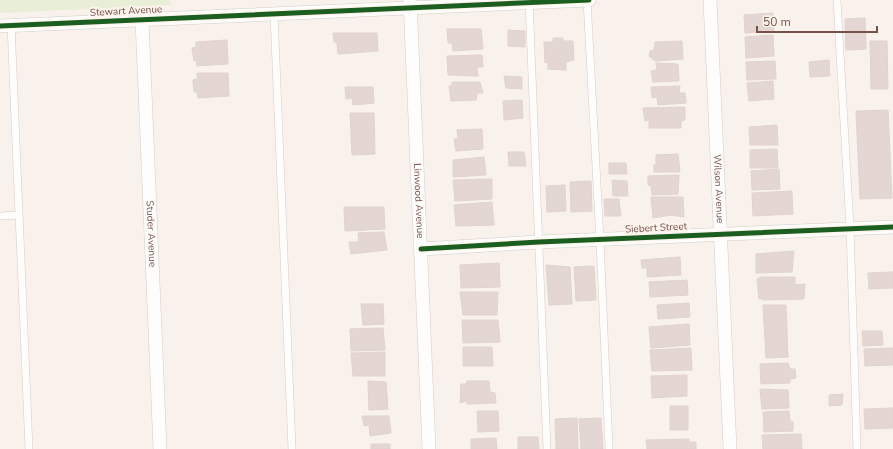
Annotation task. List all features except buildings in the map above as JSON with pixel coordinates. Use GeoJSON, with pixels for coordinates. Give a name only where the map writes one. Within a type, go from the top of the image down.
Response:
{"type":"FeatureCollection","features":[{"type":"Feature","properties":{"kind":"street","name":"Stewart Avenue"},"geometry":{"type":"LineString","coordinates":[[5,26],[274,14],[410,4],[588,0]]}},
{"type":"Feature","properties":{"kind":"street","name":"Wilson Avenue"},"geometry":{"type":"LineString","coordinates":[[710,0],[730,449]]}},
{"type":"Feature","properties":{"kind":"street","name":"Linwood Avenue"},"geometry":{"type":"LineString","coordinates":[[410,4],[429,449]]}},
{"type":"Feature","properties":{"kind":"street","name":"Studer Avenue"},"geometry":{"type":"LineString","coordinates":[[142,20],[160,449]]}},
{"type":"Feature","properties":{"kind":"street","name":"Siebert Street"},"geometry":{"type":"LineString","coordinates":[[420,249],[539,242],[893,227]]}},
{"type":"Feature","properties":{"kind":"lane"},"geometry":{"type":"LineString","coordinates":[[588,0],[609,449]]}},
{"type":"Feature","properties":{"kind":"lane"},"geometry":{"type":"LineString","coordinates":[[836,0],[850,228],[857,449]]}},
{"type":"Feature","properties":{"kind":"lane"},"geometry":{"type":"LineString","coordinates":[[529,1],[547,449]]}},
{"type":"Feature","properties":{"kind":"lane"},"geometry":{"type":"LineString","coordinates":[[274,14],[292,449]]}},
{"type":"Feature","properties":{"kind":"lane"},"geometry":{"type":"LineString","coordinates":[[5,26],[19,215],[29,449]]}},
{"type":"Feature","properties":{"kind":"lane"},"geometry":{"type":"LineString","coordinates":[[0,216],[19,215]]}},
{"type":"Feature","properties":{"kind":"green space"},"geometry":{"type":"Polygon","coordinates":[[[0,0],[170,0],[171,5],[0,13],[0,0]]]}},
{"type":"Feature","properties":{"kind":"cycle path"},"geometry":{"type":"LineString","coordinates":[[0,26],[589,0]]}},
{"type":"Feature","properties":{"kind":"cycle path"},"geometry":{"type":"LineString","coordinates":[[421,249],[539,242],[893,227]]}}]}
